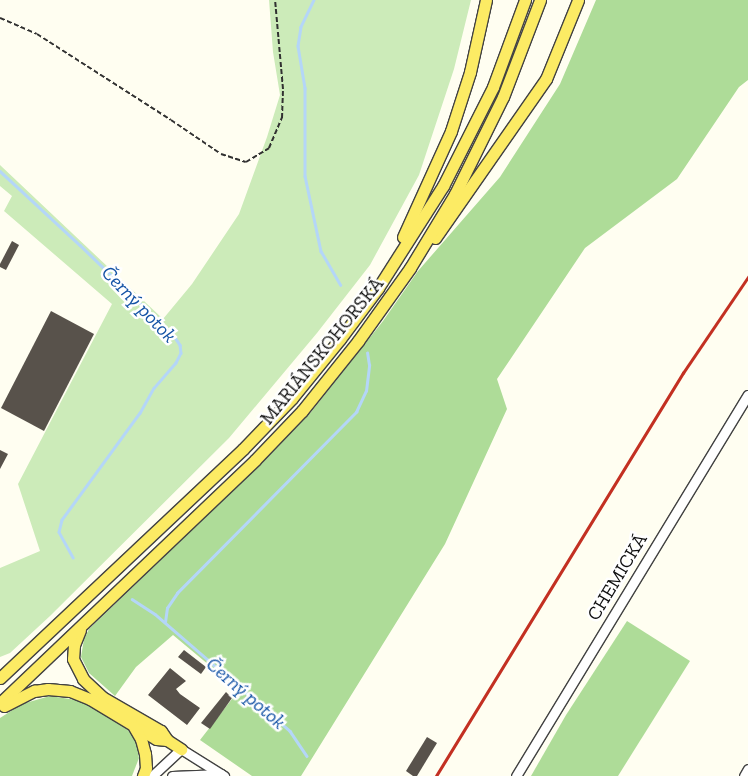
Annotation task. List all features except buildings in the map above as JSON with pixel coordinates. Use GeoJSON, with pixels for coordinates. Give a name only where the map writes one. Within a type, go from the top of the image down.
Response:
{"type":"FeatureCollection","features":[{"type":"Feature","properties":{"kind":"main road"},"geometry":{"type":"LineString","coordinates":[[378,288],[425,192],[451,131],[470,72],[486,0]]}},
{"type":"Feature","properties":{"kind":"main road","name":"MARIÁNSKOHORSKÁ"},"geometry":{"type":"LineString","coordinates":[[0,678],[243,449],[292,398],[378,288],[443,186],[492,87],[525,0]]}},
{"type":"Feature","properties":{"kind":"main road","name":"MARIÁNSKOHORSKÁ"},"geometry":{"type":"LineString","coordinates":[[0,703],[255,460],[302,411],[358,341],[410,268],[455,194],[503,97],[540,0]]}},
{"type":"Feature","properties":{"kind":"main road"},"geometry":{"type":"LineString","coordinates":[[410,268],[440,233],[541,87],[556,58],[578,0]]}},
{"type":"Feature","properties":{"kind":"main road"},"geometry":{"type":"LineString","coordinates":[[81,626],[74,645],[73,659],[83,680],[102,697],[161,732],[167,740],[180,749]]}},
{"type":"Feature","properties":{"kind":"main road"},"geometry":{"type":"LineString","coordinates":[[0,666],[35,644]]}},
{"type":"Feature","properties":{"kind":"main road"},"geometry":{"type":"LineString","coordinates":[[0,708],[34,691],[60,689],[90,698],[156,739],[167,740]]}},
{"type":"Feature","properties":{"kind":"main road"},"geometry":{"type":"LineString","coordinates":[[133,725],[141,739],[145,754],[146,768],[143,776]]}},
{"type":"Feature","properties":{"kind":"street","name":"CHEMICKÁ"},"geometry":{"type":"LineString","coordinates":[[516,776],[748,395]]}},
{"type":"Feature","properties":{"kind":"street"},"geometry":{"type":"LineString","coordinates":[[152,776],[180,749],[223,775]]}},
{"type":"Feature","properties":{"kind":"street"},"geometry":{"type":"LineString","coordinates":[[744,776],[748,769]]}},
{"type":"Feature","properties":{"kind":"street"},"geometry":{"type":"LineString","coordinates":[[172,776],[223,775]]}},
{"type":"Feature","properties":{"kind":"path"},"geometry":{"type":"LineString","coordinates":[[0,18],[37,34],[221,154],[246,162],[269,148],[282,118],[283,89],[275,0]]}},
{"type":"Feature","properties":{"kind":"green space"},"geometry":{"type":"Polygon","coordinates":[[[269,0],[471,0],[454,69],[419,175],[370,265],[317,333],[229,438],[50,616],[10,653],[0,657],[0,568],[40,551],[18,484],[112,304],[4,211],[12,196],[0,186],[0,165],[163,319],[192,284],[239,214],[267,137],[280,95],[273,52],[269,0]]]}},
{"type":"Feature","properties":{"kind":"green space"},"geometry":{"type":"Polygon","coordinates":[[[596,0],[748,0],[748,80],[739,87],[677,179],[585,248],[497,379],[507,409],[445,544],[301,776],[252,776],[200,740],[239,690],[173,635],[136,667],[115,696],[89,673],[81,657],[84,639],[89,629],[263,462],[311,412],[383,321],[418,271],[500,177],[560,84],[596,0]]]}},
{"type":"Feature","properties":{"kind":"green space"},"geometry":{"type":"Polygon","coordinates":[[[627,621],[690,661],[618,776],[531,776],[566,715],[627,621]]]}},
{"type":"Feature","properties":{"kind":"green space"},"geometry":{"type":"Polygon","coordinates":[[[50,696],[83,701],[122,724],[136,739],[139,758],[132,776],[0,776],[0,718],[22,704],[50,696]]]}},
{"type":"Feature","properties":{"kind":"waterway"},"geometry":{"type":"LineString","coordinates":[[314,0],[301,27],[298,46],[305,88],[305,176],[321,251],[341,285]]}},
{"type":"Feature","properties":{"kind":"waterway","name":"Černý potok"},"geometry":{"type":"LineString","coordinates":[[0,171],[80,245],[174,336],[180,345],[181,353],[176,363],[154,388],[140,413],[62,520],[59,532],[73,557]]}},
{"type":"Feature","properties":{"kind":"waterway"},"geometry":{"type":"LineString","coordinates":[[165,622],[167,608],[177,593],[356,412],[366,391],[369,365],[367,353]]}},
{"type":"Feature","properties":{"kind":"waterway","name":"Černý potok"},"geometry":{"type":"LineString","coordinates":[[132,599],[155,614],[290,731],[307,756]]}},
{"type":"Feature","properties":{"kind":"railway"},"geometry":{"type":"LineString","coordinates":[[436,776],[683,373],[748,277]]}}]}
